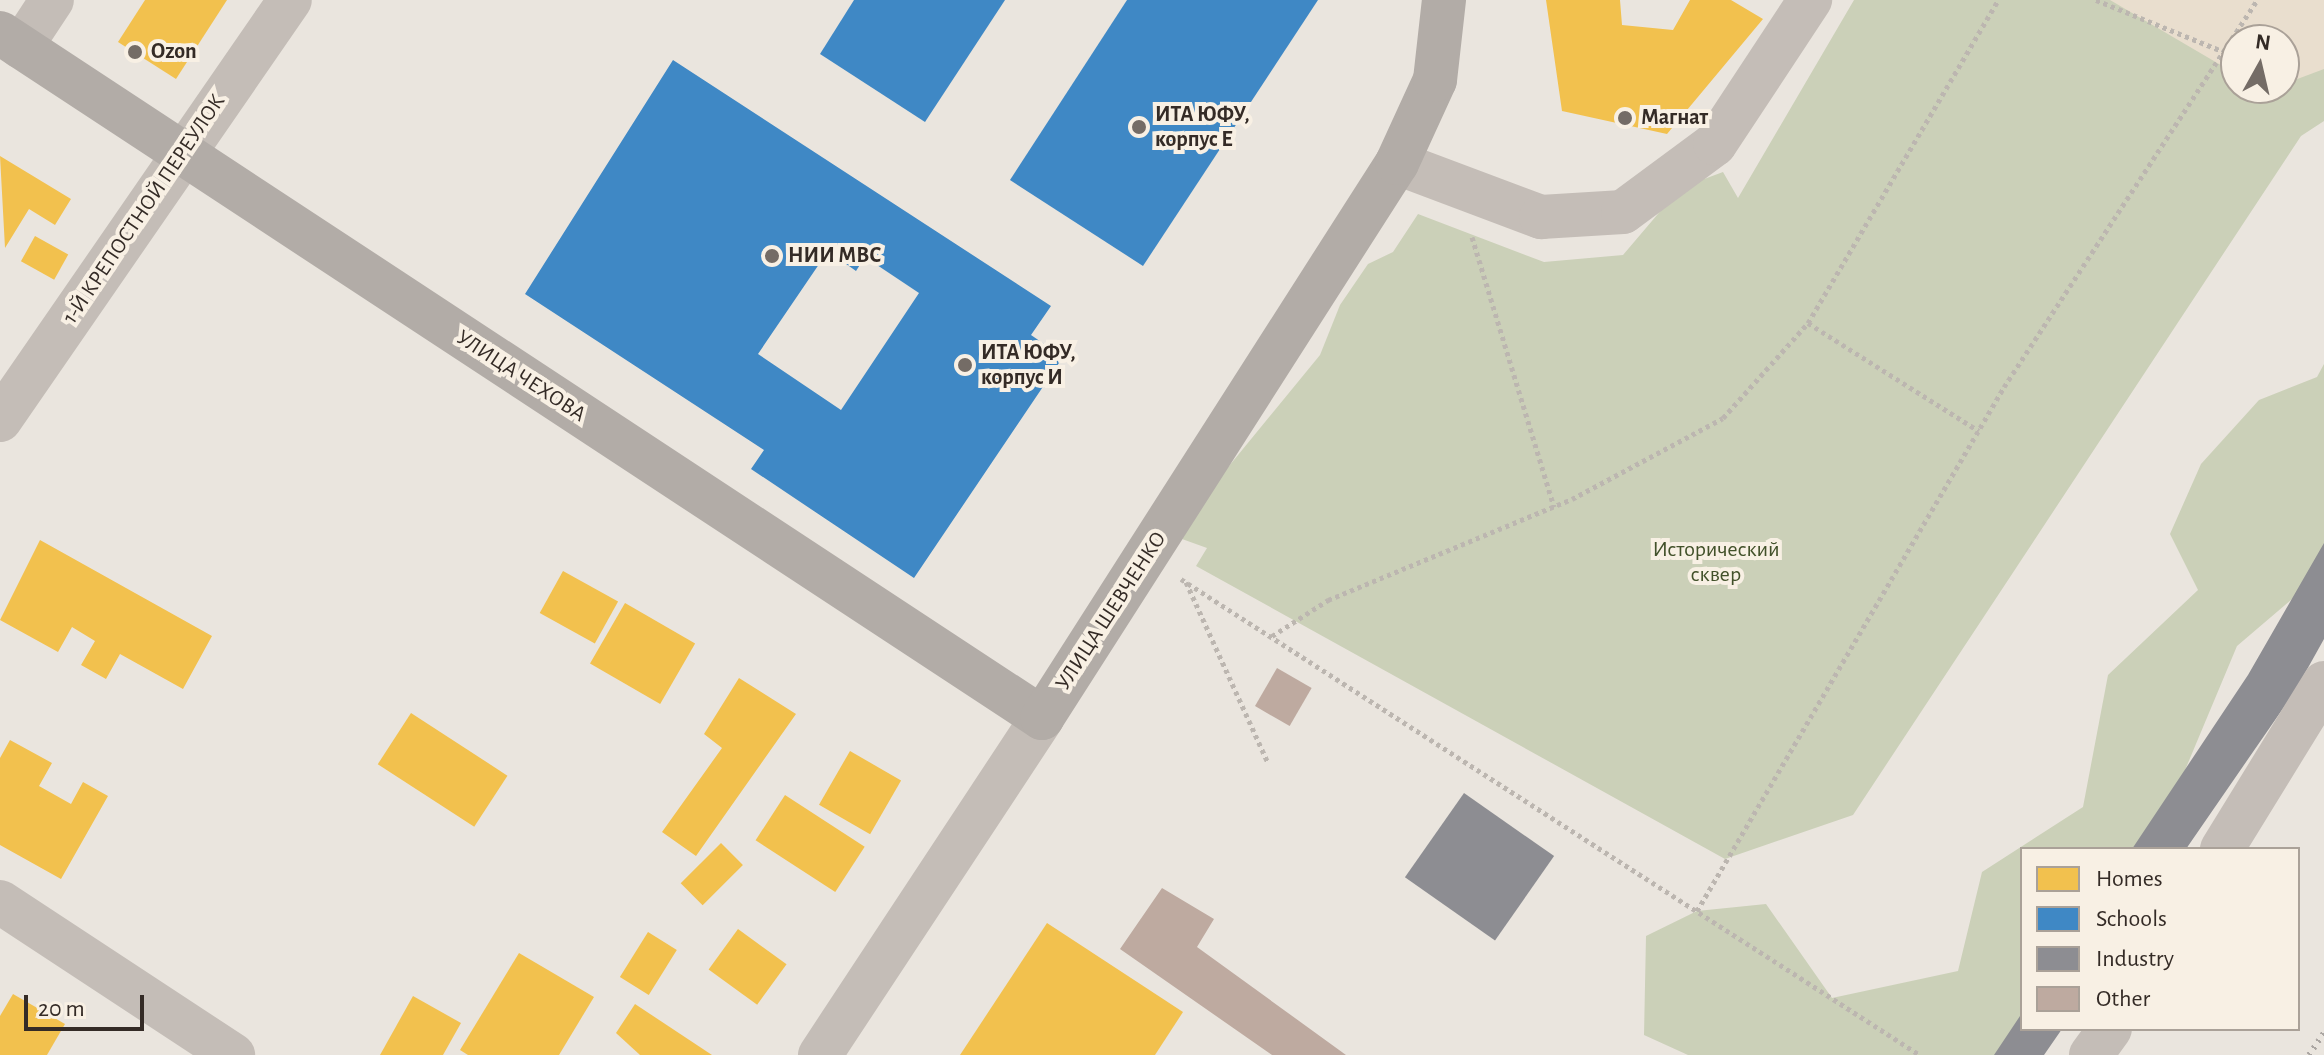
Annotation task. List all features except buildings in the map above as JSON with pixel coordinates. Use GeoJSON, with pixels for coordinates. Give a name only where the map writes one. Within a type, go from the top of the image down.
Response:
{"type":"FeatureCollection","features":[{"type":"Feature","properties":{"kind":"main road","name":"УЛИЦА ШЕВЧЕНКО"},"geometry":{"type":"LineString","coordinates":[[1042,718],[1397,163],[1435,80],[1444,0]]}},
{"type":"Feature","properties":{"kind":"main road","name":"УЛИЦА ЧЕХОВА"},"geometry":{"type":"LineString","coordinates":[[10,40],[1042,718]]}},
{"type":"Feature","properties":{"kind":"street"},"geometry":{"type":"LineString","coordinates":[[10,40],[52,0]]}},
{"type":"Feature","properties":{"kind":"street","name":"1-Й КРЕПОСТНОЙ ПЕРЕУЛОК"},"geometry":{"type":"LineString","coordinates":[[0,420],[181,152],[290,0]]}},
{"type":"Feature","properties":{"kind":"street"},"geometry":{"type":"LineString","coordinates":[[1397,163],[1458,190],[1541,217],[1623,212],[1715,144],[1810,0]]}},
{"type":"Feature","properties":{"kind":"street"},"geometry":{"type":"LineString","coordinates":[[2223,847],[2324,683]]}},
{"type":"Feature","properties":{"kind":"street","name":"УЛИЦА ШЕВЧЕНКО"},"geometry":{"type":"LineString","coordinates":[[820,1055],[1042,718]]}},
{"type":"Feature","properties":{"kind":"street"},"geometry":{"type":"LineString","coordinates":[[0,902],[233,1055]]}},
{"type":"Feature","properties":{"kind":"street"},"geometry":{"type":"LineString","coordinates":[[2091,1055],[2109,1031]]}},
{"type":"Feature","properties":{"kind":"path"},"geometry":{"type":"LineString","coordinates":[[1272,636],[1328,600],[1554,507],[1723,418],[1808,323],[1998,0]]}},
{"type":"Feature","properties":{"kind":"path"},"geometry":{"type":"LineString","coordinates":[[2096,0],[2220,50]]}},
{"type":"Feature","properties":{"kind":"path"},"geometry":{"type":"LineString","coordinates":[[2242,24],[2257,0]]}},
{"type":"Feature","properties":{"kind":"path"},"geometry":{"type":"LineString","coordinates":[[1697,911],[1979,431],[2220,60]]}},
{"type":"Feature","properties":{"kind":"path"},"geometry":{"type":"LineString","coordinates":[[1458,190],[1554,507]]}},
{"type":"Feature","properties":{"kind":"path"},"geometry":{"type":"LineString","coordinates":[[1808,323],[1979,431]]}},
{"type":"Feature","properties":{"kind":"path"},"geometry":{"type":"LineString","coordinates":[[1145,557],[1920,1055]]}},
{"type":"Feature","properties":{"kind":"path"},"geometry":{"type":"LineString","coordinates":[[1186,582],[1268,763]]}},
{"type":"Feature","properties":{"kind":"green space","name":"Исторический сквер"},"geometry":{"type":"Polygon","coordinates":[[[1854,0],[2324,0],[2324,121],[2301,136],[1853,815],[1725,859],[1196,566],[1207,548],[1182,539],[1220,477],[1320,355],[1340,305],[1368,264],[1393,252],[1418,214],[1544,262],[1623,255],[1680,188],[1723,172],[1738,198],[1854,0]]]}},
{"type":"Feature","properties":{"kind":"green space"},"geometry":{"type":"Polygon","coordinates":[[[2324,364],[2324,561],[2319,576],[2237,646],[2153,847],[2021,847],[2083,807],[2108,675],[2198,590],[2170,534],[2201,464],[2259,400],[2317,377],[2324,364]]]}},
{"type":"Feature","properties":{"kind":"green space"},"geometry":{"type":"Polygon","coordinates":[[[2020,848],[2020,1031],[2024,1031],[2043,1055],[1688,1055],[1644,1035],[1646,936],[1697,911],[1766,904],[1832,998],[1958,971],[1982,872],[2020,848]]]}},
{"type":"Feature","properties":{"kind":"shaded area"},"geometry":{"type":"Polygon","coordinates":[[[2110,0],[2324,0],[2324,69],[2300,78],[2300,24],[2220,24],[2220,65],[2110,0]]]}},
{"type":"Feature","properties":{"kind":"railway"},"geometry":{"type":"LineString","coordinates":[[2309,1055],[2324,1033]]}},
{"type":"Feature","properties":{"kind":"place","name":"Ozon"},"geometry":{"type":"Point","coordinates":[135,52]}},
{"type":"Feature","properties":{"kind":"place","name":"Магнат"},"geometry":{"type":"Point","coordinates":[1625,118]}},
{"type":"Feature","properties":{"kind":"place","name":"ИТА ЮФУ, корпус Е"},"geometry":{"type":"Point","coordinates":[1139,127]}},
{"type":"Feature","properties":{"kind":"place","name":"НИИ МВС"},"geometry":{"type":"Point","coordinates":[772,256]}},
{"type":"Feature","properties":{"kind":"place","name":"ИТА ЮФУ, корпус И"},"geometry":{"type":"Point","coordinates":[965,365]}}]}
